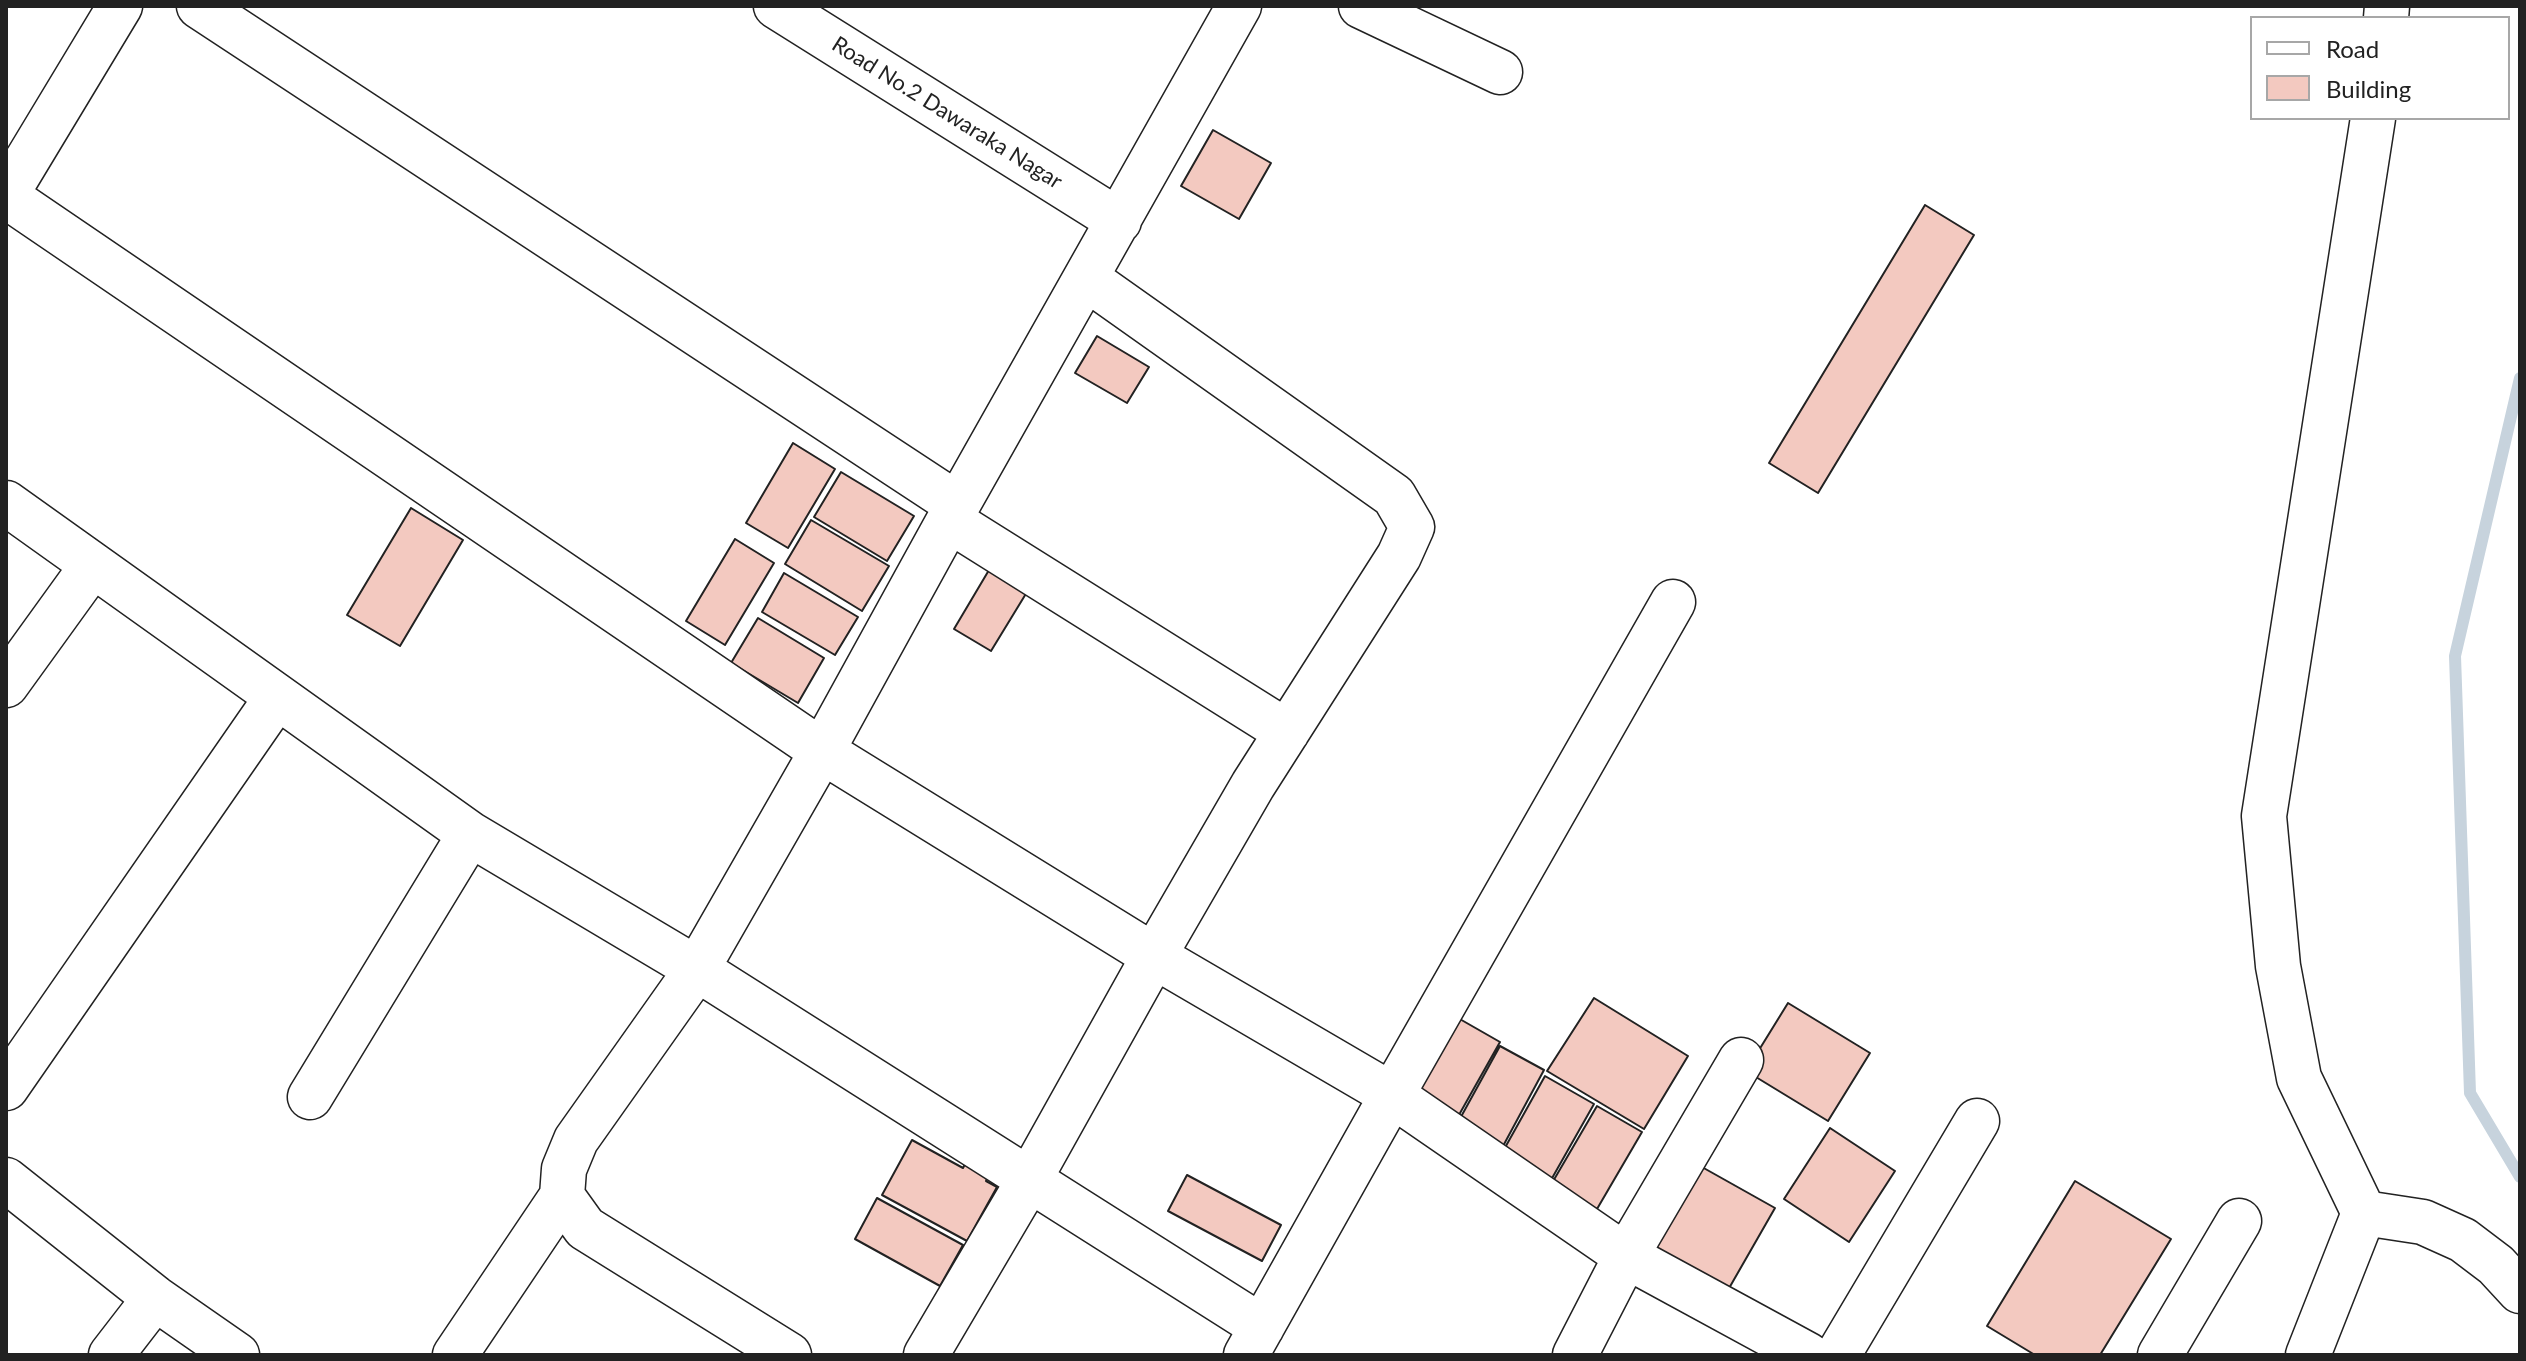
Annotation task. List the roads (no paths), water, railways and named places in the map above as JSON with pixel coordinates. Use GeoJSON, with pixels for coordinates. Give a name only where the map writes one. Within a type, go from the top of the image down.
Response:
{"type":"FeatureCollection","features":[{"type":"Feature","properties":{"kind":"street"},"geometry":{"type":"LineString","coordinates":[[120,6],[6,196],[822,751],[1154,956],[1392,1095],[1626,1256],[1808,1355]]}},
{"type":"Feature","properties":{"kind":"street"},"geometry":{"type":"LineString","coordinates":[[199,6],[1287,732]]}},
{"type":"Feature","properties":{"kind":"street","name":"Road No.2 Dawaraka Nagar"},"geometry":{"type":"LineString","coordinates":[[776,6],[1119,221]]}},
{"type":"Feature","properties":{"kind":"street"},"geometry":{"type":"LineString","coordinates":[[455,1355],[562,1196],[564,1169],[576,1140],[697,969],[1239,6]]}},
{"type":"Feature","properties":{"kind":"street"},"geometry":{"type":"LineString","coordinates":[[1361,6],[1500,72]]}},
{"type":"Feature","properties":{"kind":"street"},"geometry":{"type":"LineString","coordinates":[[2308,1355],[2364,1213],[2299,1078],[2278,966],[2264,816],[2373,120]]}},
{"type":"Feature","properties":{"kind":"street"},"geometry":{"type":"LineString","coordinates":[[926,1355],[1253,785],[1399,556],[1412,527],[1394,496],[1086,278]]}},
{"type":"Feature","properties":{"kind":"street"},"geometry":{"type":"LineString","coordinates":[[6,503],[470,834],[697,969],[1029,1180],[1254,1341],[1673,602]]}},
{"type":"Feature","properties":{"kind":"street"},"geometry":{"type":"LineString","coordinates":[[6,685],[92,566]]}},
{"type":"Feature","properties":{"kind":"street"},"geometry":{"type":"LineString","coordinates":[[6,1088],[277,697]]}},
{"type":"Feature","properties":{"kind":"street"},"geometry":{"type":"LineString","coordinates":[[310,1097],[470,834]]}},
{"type":"Feature","properties":{"kind":"street"},"geometry":{"type":"LineString","coordinates":[[1575,1355],[1626,1256],[1741,1060]]}},
{"type":"Feature","properties":{"kind":"street"},"geometry":{"type":"LineString","coordinates":[[1838,1355],[1977,1121]]}},
{"type":"Feature","properties":{"kind":"street"},"geometry":{"type":"LineString","coordinates":[[6,1180],[155,1298],[237,1355]]}},
{"type":"Feature","properties":{"kind":"street"},"geometry":{"type":"LineString","coordinates":[[562,1196],[585,1228],[789,1355]]}},
{"type":"Feature","properties":{"kind":"street"},"geometry":{"type":"LineString","coordinates":[[2364,1213],[2423,1222],[2463,1240],[2496,1265],[2520,1291]]}},
{"type":"Feature","properties":{"kind":"street"},"geometry":{"type":"LineString","coordinates":[[2160,1355],[2239,1221]]}},
{"type":"Feature","properties":{"kind":"street"},"geometry":{"type":"LineString","coordinates":[[111,1355],[155,1298]]}},
{"type":"Feature","properties":{"kind":"waterway"},"geometry":{"type":"LineString","coordinates":[[2520,378],[2455,656],[2470,1093],[2520,1177]]}}]}
